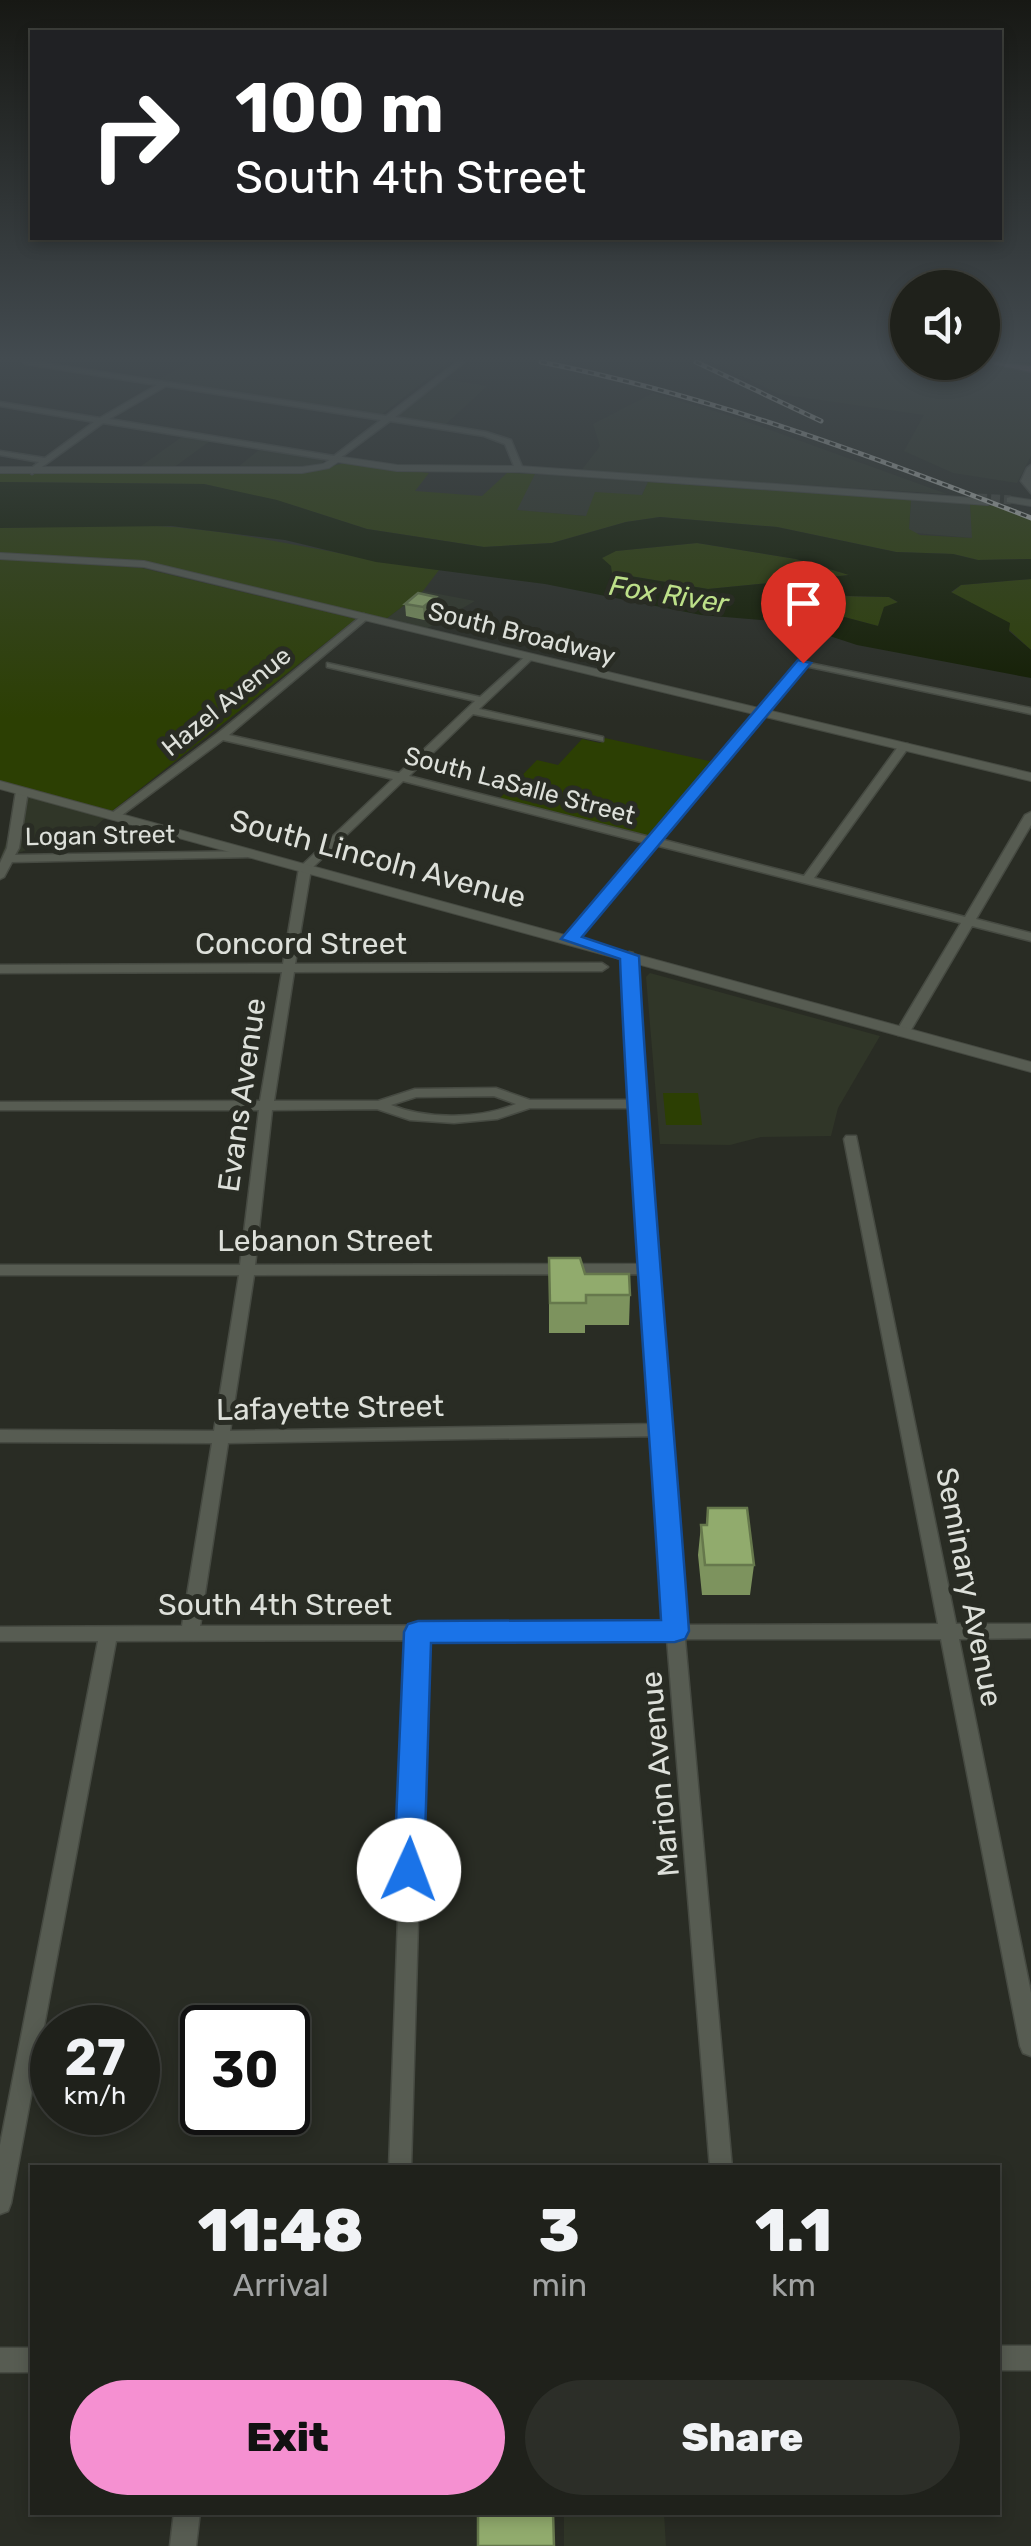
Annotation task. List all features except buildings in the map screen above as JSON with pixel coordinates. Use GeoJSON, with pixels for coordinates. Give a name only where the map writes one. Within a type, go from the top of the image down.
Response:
{"type":"FeatureCollection","features":[{"type":"Feature","properties":{"kind":"street"},"geometry":{"type":"LineString","coordinates":[[684,481],[983,500]]}},
{"type":"Feature","properties":{"kind":"street","name":"South Broadway"},"geometry":{"type":"LineString","coordinates":[[0,556],[144,564],[1031,777]]}},
{"type":"Feature","properties":{"kind":"street","name":"Hazel Avenue"},"geometry":{"type":"LineString","coordinates":[[114,816],[226,737],[364,617]]}},
{"type":"Feature","properties":{"kind":"street"},"geometry":{"type":"LineString","coordinates":[[305,868],[528,657]]}},
{"type":"Feature","properties":{"kind":"street"},"geometry":{"type":"LineString","coordinates":[[570,939],[803,663],[1031,712]]}},
{"type":"Feature","properties":{"kind":"street"},"geometry":{"type":"LineString","coordinates":[[331,666],[599,739]]}},
{"type":"Feature","properties":{"kind":"street","name":"South LaSalle Street"},"geometry":{"type":"LineString","coordinates":[[226,737],[401,777],[1031,937]]}},
{"type":"Feature","properties":{"kind":"street"},"geometry":{"type":"LineString","coordinates":[[806,880],[904,746]]}},
{"type":"Feature","properties":{"kind":"street","name":"South Lincoln Avenue"},"geometry":{"type":"LineString","coordinates":[[0,785],[1031,1067]]}},
{"type":"Feature","properties":{"kind":"street"},"geometry":{"type":"LineString","coordinates":[[0,875],[8,860],[22,791]]}},
{"type":"Feature","properties":{"kind":"street"},"geometry":{"type":"LineString","coordinates":[[903,1032],[967,921],[1020,847],[1031,815]]}},
{"type":"Feature","properties":{"kind":"street","name":"Logan Street"},"geometry":{"type":"LineString","coordinates":[[8,860],[252,854]]}},
{"type":"Feature","properties":{"kind":"street","name":"Evans Avenue"},"geometry":{"type":"LineString","coordinates":[[190,1632],[247,1269],[266,1106],[305,868]]}},
{"type":"Feature","properties":{"kind":"street","name":"Marion Avenue"},"geometry":{"type":"LineString","coordinates":[[629,956],[636,1104],[675,1631],[721,2165]]}},
{"type":"Feature","properties":{"kind":"street","name":"Concord Street"},"geometry":{"type":"LineString","coordinates":[[0,969],[602,966]]}},
{"type":"Feature","properties":{"kind":"street"},"geometry":{"type":"LineString","coordinates":[[0,1106],[380,1106],[415,1093],[496,1092],[528,1104],[636,1104]]}},
{"type":"Feature","properties":{"kind":"street"},"geometry":{"type":"LineString","coordinates":[[380,1106],[392,1114],[411,1117],[499,1117],[528,1104]]}},
{"type":"Feature","properties":{"kind":"street","name":"Seminary Avenue"},"geometry":{"type":"LineString","coordinates":[[851,1138],[1031,2046]]}},
{"type":"Feature","properties":{"kind":"street","name":"Lebanon Street"},"geometry":{"type":"LineString","coordinates":[[0,1270],[651,1269]]}},
{"type":"Feature","properties":{"kind":"street","name":"Lafayette Street"},"geometry":{"type":"LineString","coordinates":[[0,1436],[221,1438],[662,1430]]}},
{"type":"Feature","properties":{"kind":"street","name":"South 4th Street"},"geometry":{"type":"LineString","coordinates":[[0,1634],[1031,1631]]}},
{"type":"Feature","properties":{"kind":"street"},"geometry":{"type":"LineString","coordinates":[[400,2165],[418,1632]]}},
{"type":"Feature","properties":{"kind":"street"},"geometry":{"type":"LineString","coordinates":[[0,2203],[108,1634]]}},
{"type":"Feature","properties":{"kind":"street"},"geometry":{"type":"LineString","coordinates":[[1000,2358],[1031,2358]]}},
{"type":"Feature","properties":{"kind":"street"},"geometry":{"type":"LineString","coordinates":[[0,2360],[30,2360]]}},
{"type":"Feature","properties":{"kind":"street"},"geometry":{"type":"LineString","coordinates":[[184,2546],[187,2515]]}},
{"type":"Feature","properties":{"kind":"shaded area"},"geometry":{"type":"Polygon","coordinates":[[[531,481],[648,482],[642,495],[587,516],[516,510],[531,481]]]}},
{"type":"Feature","properties":{"kind":"shaded area"},"geometry":{"type":"Polygon","coordinates":[[[737,481],[911,481],[947,494],[737,481]]]}},
{"type":"Feature","properties":{"kind":"shaded area"},"geometry":{"type":"Polygon","coordinates":[[[911,500],[970,504],[973,538],[909,530],[911,500]]]}},
{"type":"Feature","properties":{"kind":"shaded area"},"geometry":{"type":"Polygon","coordinates":[[[423,591],[475,601],[426,629],[386,619],[423,591]]]}},
{"type":"Feature","properties":{"kind":"shaded area"},"geometry":{"type":"Polygon","coordinates":[[[24,794],[106,817],[95,827],[0,859],[24,794]]]}},
{"type":"Feature","properties":{"kind":"shaded area"},"geometry":{"type":"Polygon","coordinates":[[[650,973],[880,1036],[838,1108],[831,1136],[761,1137],[730,1145],[660,1144],[646,977],[650,973]]]}},
{"type":"Feature","properties":{"kind":"shaded area"},"geometry":{"type":"Polygon","coordinates":[[[564,2515],[664,2515],[666,2546],[564,2546],[564,2515]]]}},
{"type":"Feature","properties":{"kind":"green space"},"geometry":{"type":"Polygon","coordinates":[[[423,481],[415,491],[482,496],[499,481],[532,481],[517,510],[586,516],[595,492],[642,495],[648,482],[911,500],[909,529],[920,535],[972,538],[970,504],[997,506],[1031,520],[1031,559],[978,560],[953,554],[896,552],[777,527],[660,517],[626,522],[552,543],[484,547],[367,529],[292,505],[204,484],[0,482],[423,481]]]}},
{"type":"Feature","properties":{"kind":"green space"},"geometry":{"type":"Polygon","coordinates":[[[128,525],[207,530],[439,570],[423,591],[386,619],[175,568],[0,553],[0,528],[128,525]]]}},
{"type":"Feature","properties":{"kind":"green space"},"geometry":{"type":"Polygon","coordinates":[[[697,543],[796,559],[850,575],[708,589],[612,573],[602,558],[615,551],[697,543]]]}},
{"type":"Feature","properties":{"kind":"green space"},"geometry":{"type":"Polygon","coordinates":[[[0,559],[142,568],[356,619],[112,811],[0,781],[0,559]]]}},
{"type":"Feature","properties":{"kind":"green space"},"geometry":{"type":"Polygon","coordinates":[[[1031,579],[1031,650],[992,614],[951,593],[961,585],[1031,579]]]}},
{"type":"Feature","properties":{"kind":"green space"},"geometry":{"type":"Polygon","coordinates":[[[889,597],[899,603],[884,608],[878,626],[780,600],[889,597]]]}},
{"type":"Feature","properties":{"kind":"green space"},"geometry":{"type":"Polygon","coordinates":[[[605,738],[718,763],[653,843],[496,802],[537,760],[558,765],[582,739],[600,743],[605,738]]]}},
{"type":"Feature","properties":{"kind":"green space"},"geometry":{"type":"Polygon","coordinates":[[[663,1093],[698,1093],[702,1125],[666,1125],[663,1093]]]}},
{"type":"Feature","properties":{"kind":"water","name":"Fox River"},"geometry":{"type":"Polygon","coordinates":[[[0,482],[204,484],[277,500],[367,529],[484,547],[552,543],[626,522],[660,517],[777,527],[896,552],[953,554],[978,560],[1031,559],[1031,579],[961,585],[951,592],[1010,623],[1009,631],[1031,650],[1031,678],[857,645],[787,622],[701,615],[545,584],[376,562],[285,540],[171,526],[0,528],[0,482]],[[697,543],[616,551],[602,558],[611,566],[612,573],[708,589],[849,575],[796,559],[697,543]],[[813,595],[781,600],[878,626],[884,607],[898,602],[889,597],[813,595]]]}},
{"type":"Feature","properties":{"kind":"tunnel"},"geometry":{"type":"LineString","coordinates":[[978,498],[1011,500]]}},
{"type":"Feature","properties":{"kind":"railway"},"geometry":{"type":"LineString","coordinates":[[933,481],[1031,518]]}},
{"type":"Feature","properties":{"kind":"route"},"geometry":{"type":"LineString","coordinates":[[409,1870],[418,1632],[675,1631],[629,956],[570,939],[803,663]]}}]}
